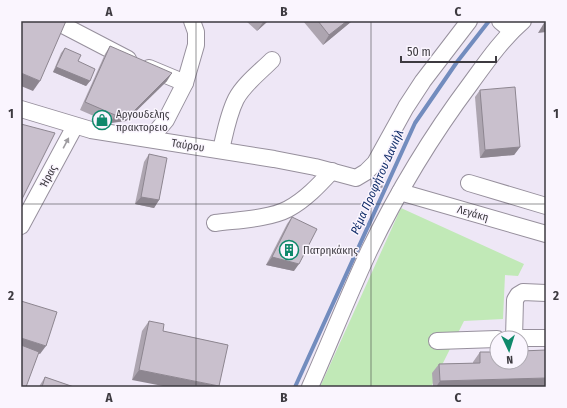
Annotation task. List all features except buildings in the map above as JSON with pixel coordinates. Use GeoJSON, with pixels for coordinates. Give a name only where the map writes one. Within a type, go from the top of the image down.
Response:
{"type":"FeatureCollection","features":[{"type":"Feature","properties":{"kind":"street"},"geometry":{"type":"LineString","coordinates":[[55,21],[129,59],[185,83]]}},
{"type":"Feature","properties":{"kind":"street"},"geometry":{"type":"LineString","coordinates":[[150,139],[166,120],[185,83],[196,45],[196,32],[192,21]]}},
{"type":"Feature","properties":{"kind":"street","name":"Ταύρου"},"geometry":{"type":"LineString","coordinates":[[21,109],[91,130],[221,150],[332,171],[356,178],[376,163],[410,100],[469,21]]}},
{"type":"Feature","properties":{"kind":"street"},"geometry":{"type":"LineString","coordinates":[[310,387],[396,191],[498,47],[509,24]]}},
{"type":"Feature","properties":{"kind":"street"},"geometry":{"type":"LineString","coordinates":[[221,150],[228,120],[237,98],[249,83],[272,60]]}},
{"type":"Feature","properties":{"kind":"street","name":"Ήρας"},"geometry":{"type":"LineString","coordinates":[[21,226],[75,126]]}},
{"type":"Feature","properties":{"kind":"street"},"geometry":{"type":"LineString","coordinates":[[215,223],[273,215],[288,210],[302,200],[332,171]]}},
{"type":"Feature","properties":{"kind":"street"},"geometry":{"type":"LineString","coordinates":[[469,183],[546,206]]}},
{"type":"Feature","properties":{"kind":"street","name":"Λεγάκη"},"geometry":{"type":"LineString","coordinates":[[396,191],[546,234]]}},
{"type":"Feature","properties":{"kind":"street"},"geometry":{"type":"LineString","coordinates":[[514,330],[516,300],[518,295],[523,292],[546,293]]}},
{"type":"Feature","properties":{"kind":"street"},"geometry":{"type":"LineString","coordinates":[[529,338],[546,338]]}},
{"type":"Feature","properties":{"kind":"street"},"geometry":{"type":"LineString","coordinates":[[437,341],[489,339]]}},
{"type":"Feature","properties":{"kind":"path"},"geometry":{"type":"LineString","coordinates":[[376,184],[396,191]]}},
{"type":"Feature","properties":{"kind":"green space"},"geometry":{"type":"Polygon","coordinates":[[[401,208],[524,264],[518,276],[505,275],[503,319],[464,321],[431,387],[320,387],[401,208]]]}},
{"type":"Feature","properties":{"kind":"waterway","name":"Ρέμα Προφήτου Δανιήλ"},"geometry":{"type":"LineString","coordinates":[[295,387],[415,123],[457,62],[489,21]]}},
{"type":"Feature","properties":{"kind":"place","name":"Αργουδελης πρακτορειο"},"geometry":{"type":"Point","coordinates":[102,120]}},
{"type":"Feature","properties":{"kind":"place","name":"Πατρηκάκης"},"geometry":{"type":"Point","coordinates":[289,250]}}]}
